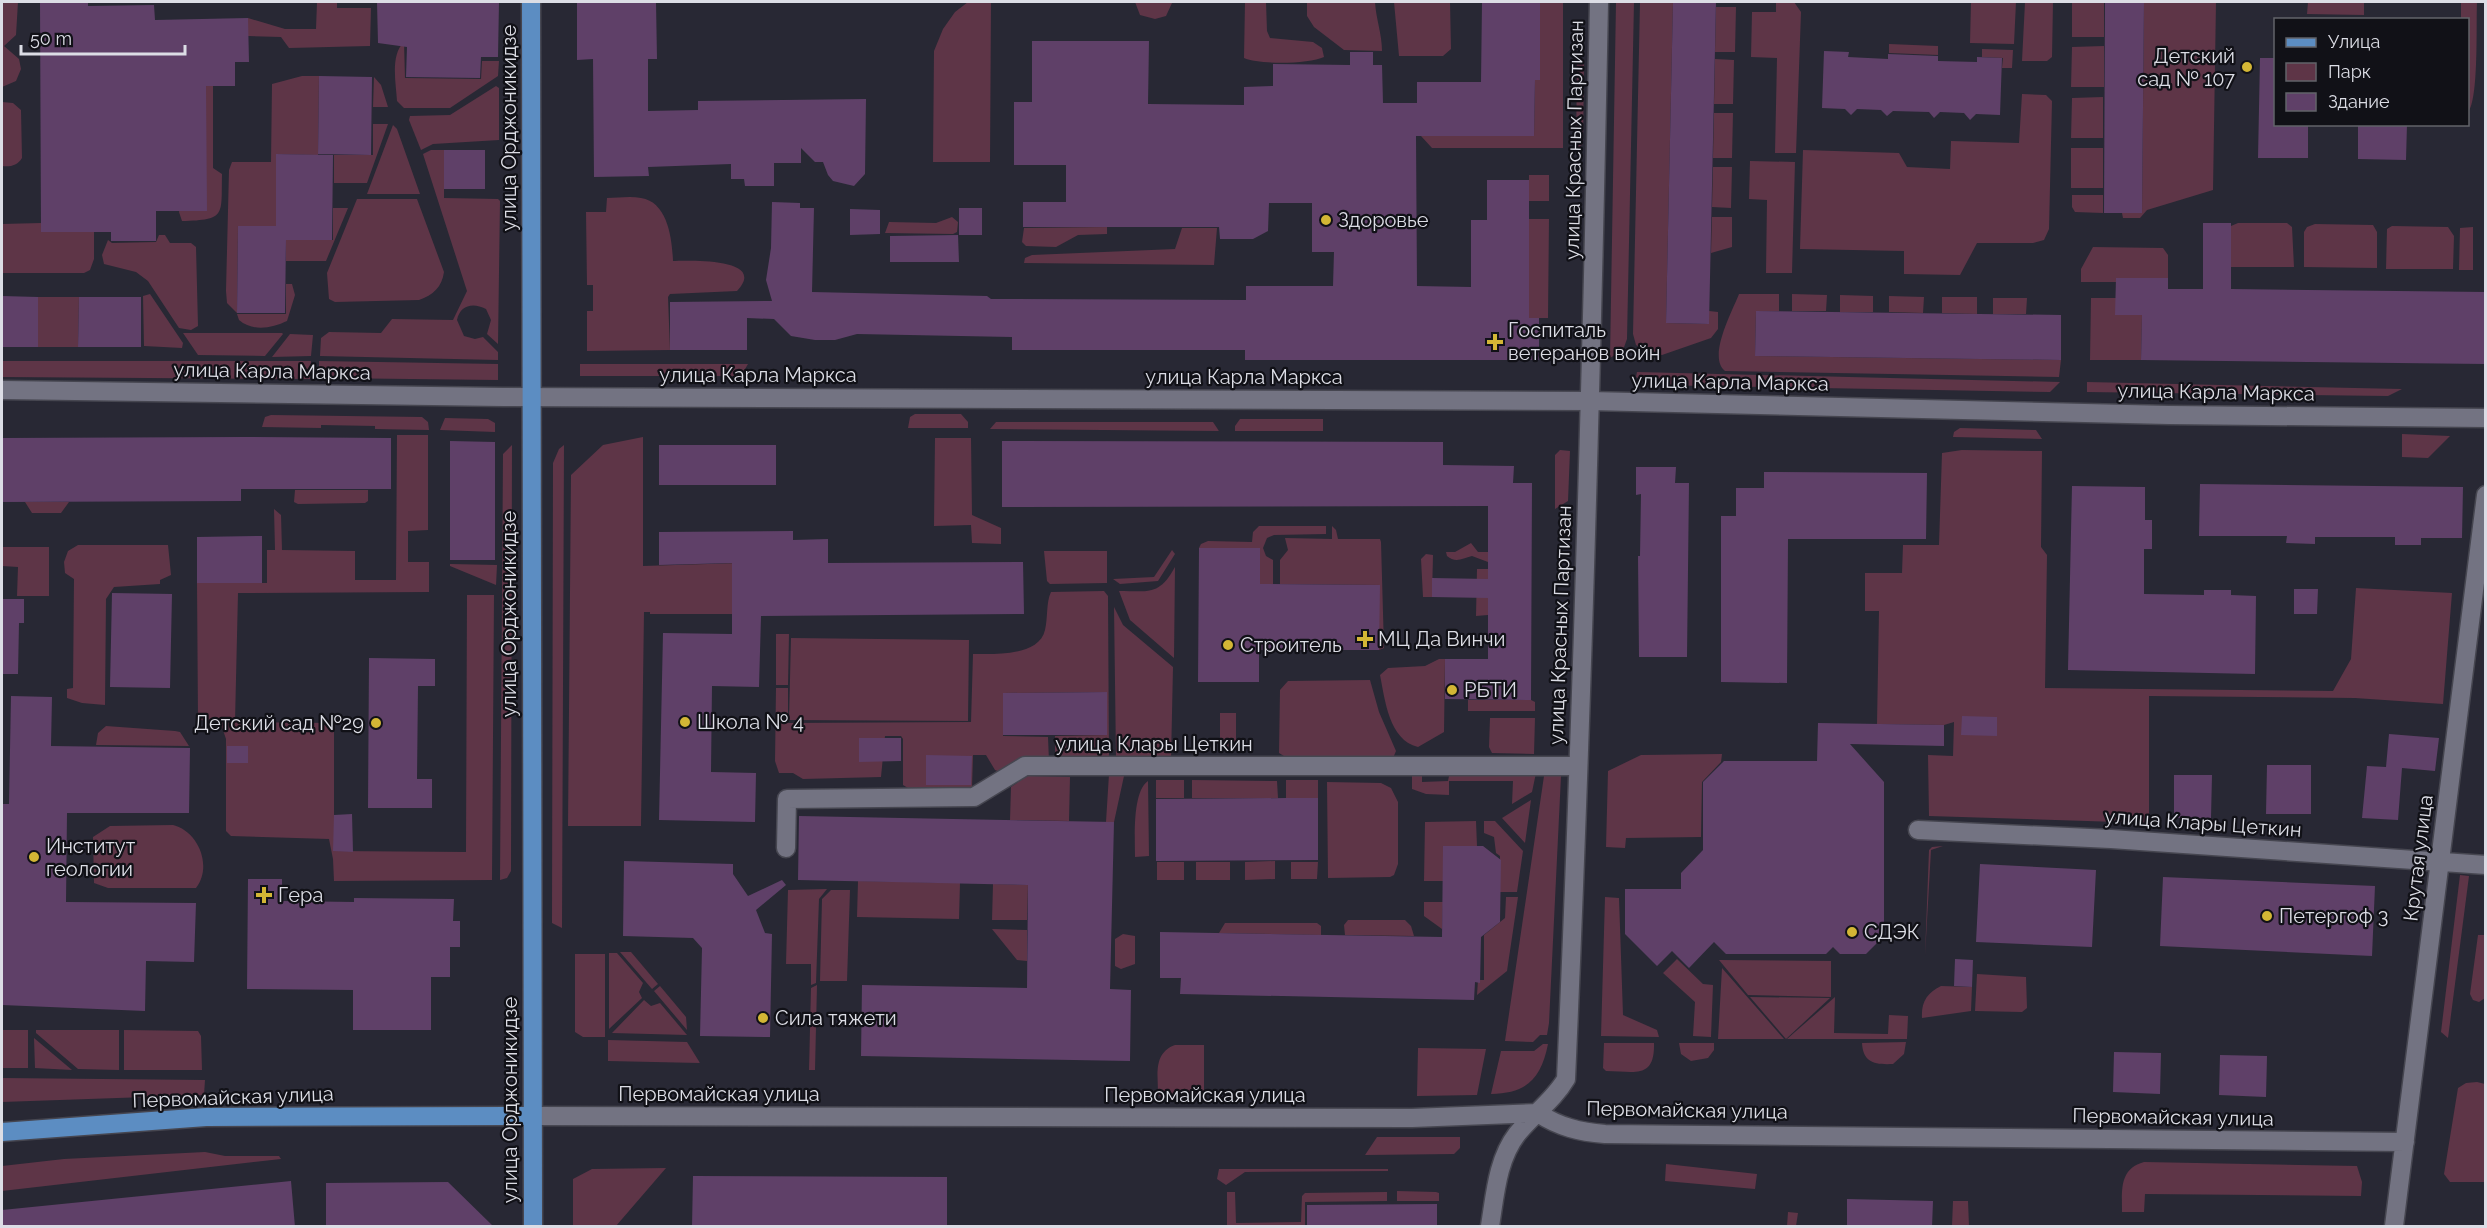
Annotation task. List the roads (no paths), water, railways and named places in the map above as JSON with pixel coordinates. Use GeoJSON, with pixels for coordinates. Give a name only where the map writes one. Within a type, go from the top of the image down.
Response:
{"type":"FeatureCollection","features":[{"type":"Feature","properties":{"kind":"main road","name":"улица Орджоникидзе"},"geometry":{"type":"LineString","coordinates":[[531,2],[533,1227]]}},
{"type":"Feature","properties":{"kind":"main road","name":"Первомайская улица"},"geometry":{"type":"LineString","coordinates":[[2,1132],[206,1117],[532,1116]]}},
{"type":"Feature","properties":{"kind":"street","name":"улица Красных Партизан"},"geometry":{"type":"LineString","coordinates":[[1490,1227],[1504,1158],[1516,1134],[1555,1096],[1566,1079],[1590,401],[1599,2]]}},
{"type":"Feature","properties":{"kind":"street","name":"улица Карла Маркса"},"geometry":{"type":"LineString","coordinates":[[2,390],[532,397],[1590,401],[2169,415],[2486,418]]}},
{"type":"Feature","properties":{"kind":"street","name":"Крутая улица"},"geometry":{"type":"LineString","coordinates":[[2394,1227],[2486,495]]}},
{"type":"Feature","properties":{"kind":"street","name":"улица Клары Цеткин"},"geometry":{"type":"LineString","coordinates":[[786,848],[787,799],[974,797],[1025,766],[1578,766]]}},
{"type":"Feature","properties":{"kind":"street","name":"улица Клары Цеткин"},"geometry":{"type":"LineString","coordinates":[[1918,830],[2111,839],[2486,865]]}},
{"type":"Feature","properties":{"kind":"street","name":"Первомайская улица"},"geometry":{"type":"LineString","coordinates":[[532,1116],[1413,1118],[1538,1113],[1553,1123],[1578,1131],[1605,1134],[2405,1142]]}},
{"type":"Feature","properties":{"kind":"place","name":"Детский сад № 107"},"geometry":{"type":"Point","coordinates":[2247,67]}},
{"type":"Feature","properties":{"kind":"place","name":"Здоровье"},"geometry":{"type":"Point","coordinates":[1326,220]}},
{"type":"Feature","properties":{"kind":"place","name":"Госпиталь ветеранов войн"},"geometry":{"type":"Point","coordinates":[1495,342]}},
{"type":"Feature","properties":{"kind":"place","name":"МЦ Да Винчи"},"geometry":{"type":"Point","coordinates":[1365,639]}},
{"type":"Feature","properties":{"kind":"place","name":"Строитель"},"geometry":{"type":"Point","coordinates":[1228,645]}},
{"type":"Feature","properties":{"kind":"place","name":"РБТИ"},"geometry":{"type":"Point","coordinates":[1452,690]}},
{"type":"Feature","properties":{"kind":"place","name":"Школа № 4"},"geometry":{"type":"Point","coordinates":[685,722]}},
{"type":"Feature","properties":{"kind":"place","name":"Детский сад №29"},"geometry":{"type":"Point","coordinates":[376,723]}},
{"type":"Feature","properties":{"kind":"place","name":"Институт геологии"},"geometry":{"type":"Point","coordinates":[34,857]}},
{"type":"Feature","properties":{"kind":"place","name":"Гера"},"geometry":{"type":"Point","coordinates":[264,895]}},
{"type":"Feature","properties":{"kind":"place","name":"Петергоф 3"},"geometry":{"type":"Point","coordinates":[2267,916]}},
{"type":"Feature","properties":{"kind":"place","name":"СДЭК"},"geometry":{"type":"Point","coordinates":[1852,932]}},
{"type":"Feature","properties":{"kind":"place","name":"Сила тяжети"},"geometry":{"type":"Point","coordinates":[763,1018]}}]}
